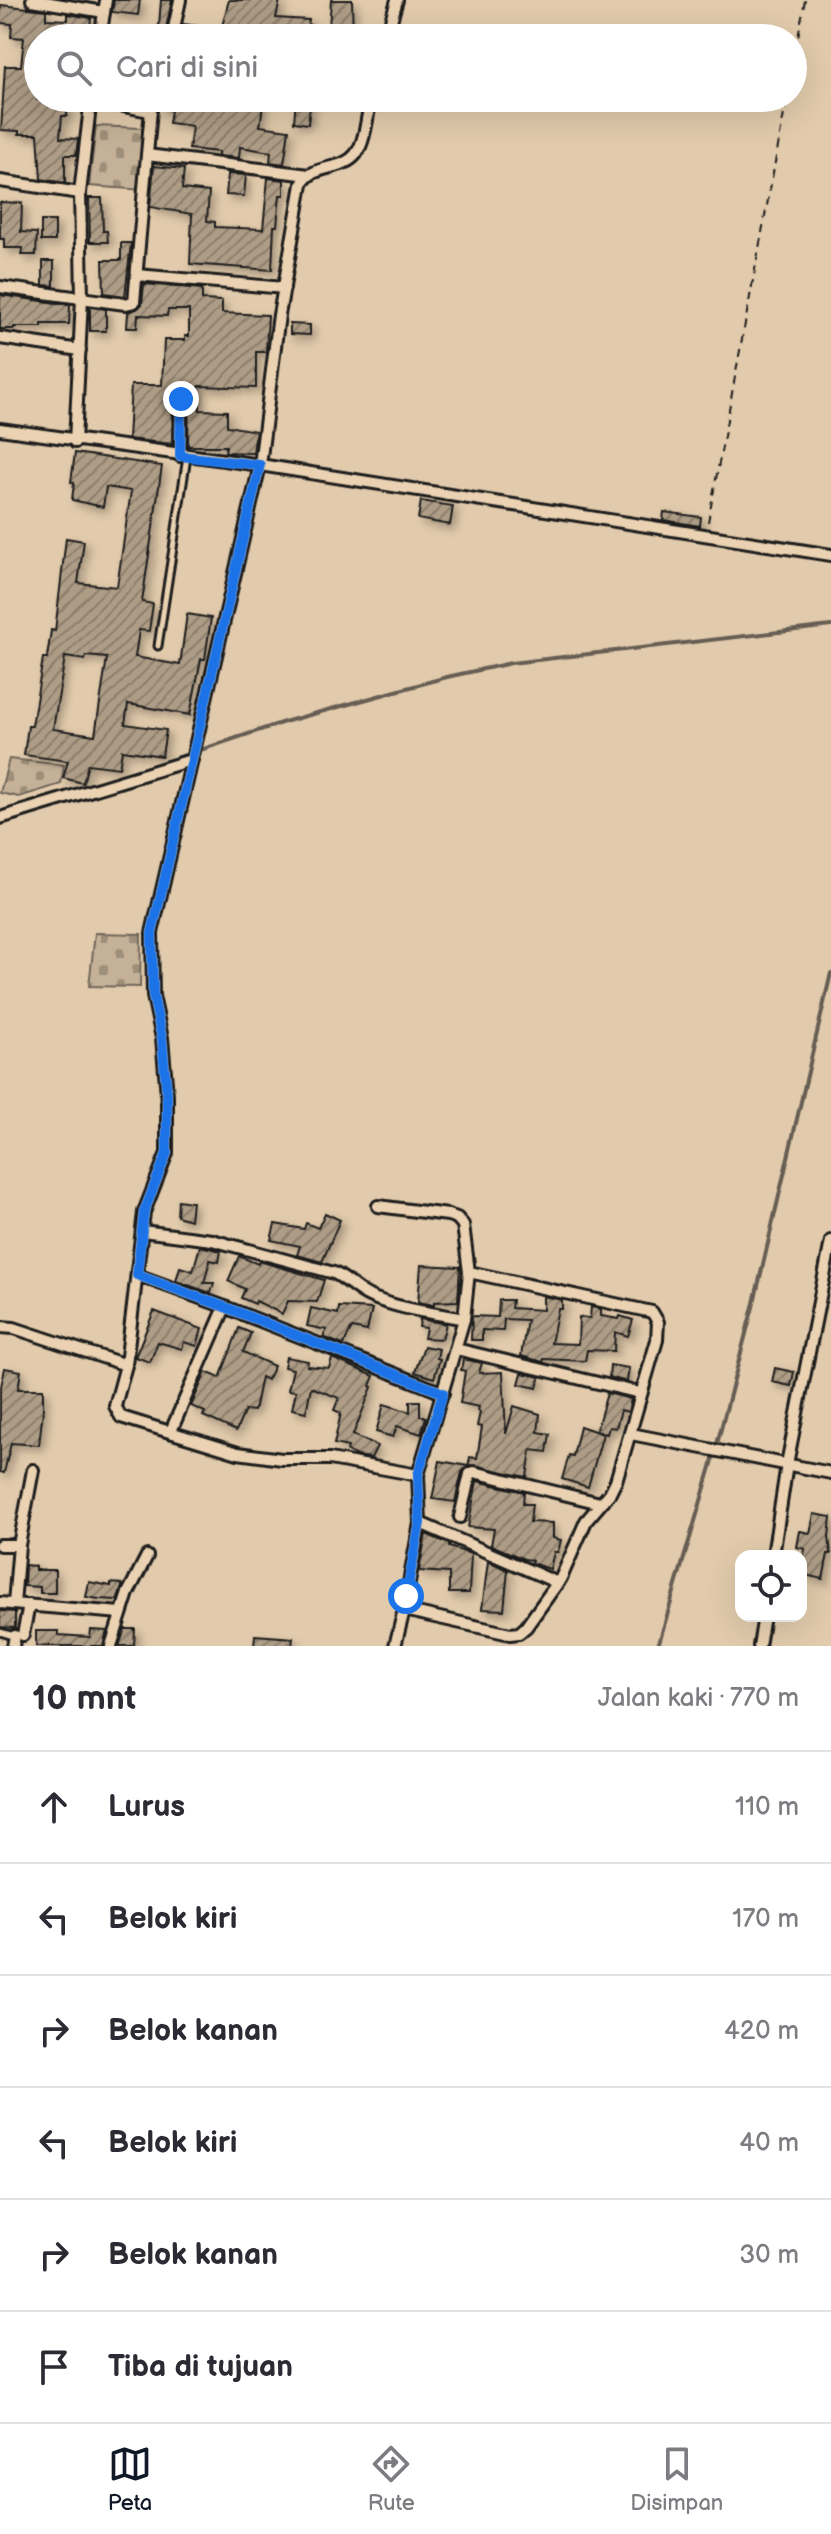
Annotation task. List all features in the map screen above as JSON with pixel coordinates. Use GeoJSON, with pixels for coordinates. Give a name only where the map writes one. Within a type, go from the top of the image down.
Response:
{"type":"FeatureCollection","features":[{"type":"Feature","properties":{"kind":"street"},"geometry":{"type":"LineString","coordinates":[[32,0],[104,12]]}},
{"type":"Feature","properties":{"kind":"street"},"geometry":{"type":"LineString","coordinates":[[102,24],[106,0]]}},
{"type":"Feature","properties":{"kind":"street"},"geometry":{"type":"LineString","coordinates":[[175,24],[180,0]]}},
{"type":"Feature","properties":{"kind":"street"},"geometry":{"type":"LineString","coordinates":[[390,24],[397,0]]}},
{"type":"Feature","properties":{"kind":"street"},"geometry":{"type":"LineString","coordinates":[[75,442],[82,298],[80,193],[89,112]]}},
{"type":"Feature","properties":{"kind":"street"},"geometry":{"type":"LineString","coordinates":[[0,287],[132,304],[135,298],[150,112]]}},
{"type":"Feature","properties":{"kind":"street"},"geometry":{"type":"LineString","coordinates":[[147,155],[309,175],[355,156],[368,112]]}},
{"type":"Feature","properties":{"kind":"street"},"geometry":{"type":"LineString","coordinates":[[309,175],[302,184],[284,288],[260,465],[152,933],[153,996],[162,1038],[168,1118],[167,1153],[149,1196],[126,1365],[115,1406],[121,1417],[238,1453],[282,1459],[330,1459],[418,1475]]}},
{"type":"Feature","properties":{"kind":"street"},"geometry":{"type":"LineString","coordinates":[[0,181],[80,193]]}},
{"type":"Feature","properties":{"kind":"street"},"geometry":{"type":"LineString","coordinates":[[137,275],[284,288]]}},
{"type":"Feature","properties":{"kind":"street"},"geometry":{"type":"LineString","coordinates":[[0,338],[80,350]]}},
{"type":"Feature","properties":{"kind":"street"},"geometry":{"type":"LineString","coordinates":[[181,399],[184,456]]}},
{"type":"Feature","properties":{"kind":"street"},"geometry":{"type":"LineString","coordinates":[[0,429],[75,442],[260,465],[831,555]]}},
{"type":"Feature","properties":{"kind":"street"},"geometry":{"type":"LineString","coordinates":[[0,818],[192,754]]}},
{"type":"Feature","properties":{"kind":"street"},"geometry":{"type":"LineString","coordinates":[[378,1206],[457,1218],[463,1225],[469,1272],[464,1319],[418,1475],[420,1523],[395,1646]]}},
{"type":"Feature","properties":{"kind":"street"},"geometry":{"type":"LineString","coordinates":[[142,1231],[212,1240],[319,1269],[347,1280],[358,1291],[374,1299],[464,1319]]}},
{"type":"Feature","properties":{"kind":"street"},"geometry":{"type":"LineString","coordinates":[[774,1550],[787,1464],[831,1241]]}},
{"type":"Feature","properties":{"kind":"street"},"geometry":{"type":"LineString","coordinates":[[404,1610],[510,1634],[519,1633],[526,1627],[558,1583],[586,1521],[616,1481],[657,1340],[658,1322],[652,1312],[469,1272]]}},
{"type":"Feature","properties":{"kind":"street"},"geometry":{"type":"LineString","coordinates":[[137,1275],[443,1393]]}},
{"type":"Feature","properties":{"kind":"street"},"geometry":{"type":"LineString","coordinates":[[171,1431],[225,1307]]}},
{"type":"Feature","properties":{"kind":"street"},"geometry":{"type":"LineString","coordinates":[[0,1327],[14,1328],[126,1365]]}},
{"type":"Feature","properties":{"kind":"street"},"geometry":{"type":"LineString","coordinates":[[456,1349],[640,1393]]}},
{"type":"Feature","properties":{"kind":"street"},"geometry":{"type":"LineString","coordinates":[[631,1434],[831,1473]]}},
{"type":"Feature","properties":{"kind":"street"},"geometry":{"type":"LineString","coordinates":[[14,1604],[19,1545],[33,1470]]}},
{"type":"Feature","properties":{"kind":"street"},"geometry":{"type":"LineString","coordinates":[[460,1517],[470,1474],[474,1472],[600,1503]]}},
{"type":"Feature","properties":{"kind":"street"},"geometry":{"type":"LineString","coordinates":[[420,1523],[558,1583]]}},
{"type":"Feature","properties":{"kind":"street"},"geometry":{"type":"LineString","coordinates":[[0,1545],[19,1545]]}},
{"type":"Feature","properties":{"kind":"street"},"geometry":{"type":"LineString","coordinates":[[111,1646],[128,1593],[147,1556]]}},
{"type":"Feature","properties":{"kind":"street"},"geometry":{"type":"LineString","coordinates":[[0,1603],[121,1613]]}},
{"type":"Feature","properties":{"kind":"street"},"geometry":{"type":"LineString","coordinates":[[17,1639],[29,1605]]}},
{"type":"Feature","properties":{"kind":"street"},"geometry":{"type":"LineString","coordinates":[[759,1646],[763,1622]]}},
{"type":"Feature","properties":{"kind":"lane"},"geometry":{"type":"LineString","coordinates":[[158,646],[184,456]]}},
{"type":"Feature","properties":{"kind":"lane"},"geometry":{"type":"LineString","coordinates":[[0,1632],[17,1639]]}},
{"type":"Feature","properties":{"kind":"path"},"geometry":{"type":"LineString","coordinates":[[800,24],[805,0]]}},
{"type":"Feature","properties":{"kind":"path"},"geometry":{"type":"LineString","coordinates":[[706,537],[784,112]]}},
{"type":"Feature","properties":{"kind":"green space"},"geometry":{"type":"Polygon","coordinates":[[[96,126],[142,128],[144,190],[89,186],[96,126]]]}},
{"type":"Feature","properties":{"kind":"green space"},"geometry":{"type":"Polygon","coordinates":[[[9,759],[64,765],[61,784],[19,797],[0,793],[9,759]]]}},
{"type":"Feature","properties":{"kind":"green space"},"geometry":{"type":"Polygon","coordinates":[[[95,933],[141,934],[140,987],[89,986],[95,933]]]}},
{"type":"Feature","properties":{"kind":"building"},"geometry":{"type":"Polygon","coordinates":[[[114,0],[140,0],[138,15],[112,12],[114,0]]]}},
{"type":"Feature","properties":{"kind":"building"},"geometry":{"type":"Polygon","coordinates":[[[161,0],[172,0],[167,24],[159,24],[161,0]]]}},
{"type":"Feature","properties":{"kind":"building"},"geometry":{"type":"Polygon","coordinates":[[[229,0],[280,0],[276,18],[309,20],[308,24],[223,24],[229,0]]]}},
{"type":"Feature","properties":{"kind":"building"},"geometry":{"type":"Polygon","coordinates":[[[331,0],[352,0],[353,24],[329,24],[331,0]]]}},
{"type":"Feature","properties":{"kind":"building"},"geometry":{"type":"Polygon","coordinates":[[[1,5],[46,10],[46,19],[68,20],[68,14],[91,18],[90,24],[24,24],[24,38],[11,37],[12,24],[0,23],[1,5]]]}},
{"type":"Feature","properties":{"kind":"building"},"geometry":{"type":"Polygon","coordinates":[[[24,38],[24,112],[67,112],[67,116],[62,116],[60,138],[78,139],[76,155],[65,155],[65,183],[41,179],[38,134],[1,130],[5,66],[21,66],[24,38]]]}},
{"type":"Feature","properties":{"kind":"building"},"geometry":{"type":"Polygon","coordinates":[[[171,112],[262,112],[260,126],[289,130],[284,164],[270,162],[271,152],[240,147],[239,158],[189,149],[192,126],[169,123],[171,112]]]}},
{"type":"Feature","properties":{"kind":"building"},"geometry":{"type":"Polygon","coordinates":[[[295,112],[309,112],[308,124],[294,122],[295,112]]]}},
{"type":"Feature","properties":{"kind":"building"},"geometry":{"type":"Polygon","coordinates":[[[154,166],[184,169],[182,189],[209,192],[207,221],[215,222],[215,227],[263,229],[268,178],[284,180],[284,195],[280,195],[277,226],[274,226],[272,270],[190,264],[192,214],[150,207],[154,166]]]}},
{"type":"Feature","properties":{"kind":"building"},"geometry":{"type":"Polygon","coordinates":[[[228,174],[246,175],[244,196],[226,195],[228,174]]]}},
{"type":"Feature","properties":{"kind":"building"},"geometry":{"type":"Polygon","coordinates":[[[89,198],[102,198],[103,231],[107,231],[108,242],[90,242],[89,198]]]}},
{"type":"Feature","properties":{"kind":"building"},"geometry":{"type":"Polygon","coordinates":[[[0,202],[22,203],[21,232],[37,233],[36,255],[22,255],[23,248],[4,248],[4,239],[0,239],[0,202]]]}},
{"type":"Feature","properties":{"kind":"building"},"geometry":{"type":"Polygon","coordinates":[[[41,221],[55,221],[55,241],[41,241],[41,221]]]}},
{"type":"Feature","properties":{"kind":"building"},"geometry":{"type":"Polygon","coordinates":[[[121,243],[131,243],[125,296],[104,293],[103,260],[121,260],[121,243]]]}},
{"type":"Feature","properties":{"kind":"building"},"geometry":{"type":"Polygon","coordinates":[[[43,261],[54,261],[54,286],[43,285],[43,261]]]}},
{"type":"Feature","properties":{"kind":"building"},"geometry":{"type":"Polygon","coordinates":[[[144,284],[202,289],[202,300],[222,301],[222,313],[268,315],[266,352],[256,352],[256,388],[199,386],[200,410],[227,411],[227,426],[256,431],[253,453],[225,452],[226,446],[188,446],[189,398],[182,391],[176,392],[173,398],[172,444],[128,439],[131,385],[162,385],[164,340],[185,340],[185,336],[189,336],[189,310],[168,310],[167,316],[138,315],[137,328],[127,328],[128,312],[142,304],[144,284]]]}},
{"type":"Feature","properties":{"kind":"building"},"geometry":{"type":"Polygon","coordinates":[[[0,295],[70,305],[69,324],[0,329],[0,295]]]}},
{"type":"Feature","properties":{"kind":"building"},"geometry":{"type":"Polygon","coordinates":[[[90,307],[106,309],[106,331],[90,331],[90,307]]]}},
{"type":"Feature","properties":{"kind":"building"},"geometry":{"type":"Polygon","coordinates":[[[290,324],[310,325],[310,335],[290,334],[290,324]]]}},
{"type":"Feature","properties":{"kind":"building"},"geometry":{"type":"Polygon","coordinates":[[[75,453],[162,466],[142,602],[153,604],[149,631],[139,630],[135,657],[180,665],[187,614],[211,618],[205,659],[201,659],[190,715],[128,704],[125,724],[166,730],[162,756],[122,750],[119,768],[88,764],[83,783],[63,778],[68,761],[24,755],[28,726],[32,726],[43,658],[47,658],[51,630],[55,631],[66,538],[84,541],[78,583],[117,587],[131,491],[106,487],[103,507],[72,500],[74,483],[71,482],[75,453]],[[86,656],[85,660],[65,657],[53,729],[95,735],[107,658],[86,656]]]}},
{"type":"Feature","properties":{"kind":"building"},"geometry":{"type":"Polygon","coordinates":[[[421,501],[453,506],[450,525],[418,519],[421,501]]]}},
{"type":"Feature","properties":{"kind":"building"},"geometry":{"type":"Polygon","coordinates":[[[664,512],[701,517],[700,526],[663,520],[664,512]]]}},
{"type":"Feature","properties":{"kind":"building"},"geometry":{"type":"Polygon","coordinates":[[[178,1200],[192,1202],[190,1220],[177,1216],[178,1200]]]}},
{"type":"Feature","properties":{"kind":"building"},"geometry":{"type":"Polygon","coordinates":[[[325,1213],[340,1220],[322,1262],[297,1255],[300,1246],[271,1240],[275,1224],[304,1229],[306,1223],[318,1228],[325,1213]]]}},
{"type":"Feature","properties":{"kind":"building"},"geometry":{"type":"Polygon","coordinates":[[[200,1246],[221,1251],[219,1262],[210,1260],[204,1283],[214,1283],[211,1293],[176,1281],[180,1267],[193,1271],[200,1246]]]}},
{"type":"Feature","properties":{"kind":"building"},"geometry":{"type":"Polygon","coordinates":[[[239,1256],[258,1264],[259,1261],[324,1280],[317,1302],[288,1301],[282,1314],[256,1301],[255,1304],[241,1298],[245,1289],[228,1281],[239,1256]]]}},
{"type":"Feature","properties":{"kind":"building"},"geometry":{"type":"Polygon","coordinates":[[[421,1265],[460,1267],[458,1301],[434,1302],[434,1305],[418,1302],[421,1265]]]}},
{"type":"Feature","properties":{"kind":"building"},"geometry":{"type":"Polygon","coordinates":[[[543,1296],[562,1300],[551,1343],[578,1344],[579,1317],[590,1318],[591,1307],[601,1309],[601,1316],[633,1320],[628,1336],[615,1332],[614,1351],[587,1350],[585,1361],[544,1359],[543,1362],[521,1356],[527,1320],[504,1319],[503,1331],[482,1330],[482,1340],[471,1340],[472,1316],[498,1317],[499,1300],[512,1300],[511,1308],[543,1310],[543,1296]]]}},
{"type":"Feature","properties":{"kind":"building"},"geometry":{"type":"Polygon","coordinates":[[[339,1307],[372,1309],[367,1331],[352,1328],[343,1345],[323,1337],[327,1330],[307,1326],[311,1308],[338,1314],[339,1307]]]}},
{"type":"Feature","properties":{"kind":"building"},"geometry":{"type":"Polygon","coordinates":[[[154,1311],[202,1329],[197,1346],[184,1342],[182,1349],[158,1342],[150,1362],[135,1357],[154,1311]]]}},
{"type":"Feature","properties":{"kind":"building"},"geometry":{"type":"Polygon","coordinates":[[[420,1319],[446,1324],[442,1339],[424,1338],[426,1328],[419,1327],[420,1319]]]}},
{"type":"Feature","properties":{"kind":"building"},"geometry":{"type":"Polygon","coordinates":[[[239,1328],[251,1333],[243,1352],[274,1366],[267,1380],[261,1377],[254,1411],[245,1410],[236,1431],[203,1416],[205,1412],[191,1406],[206,1372],[220,1378],[239,1328]]]}},
{"type":"Feature","properties":{"kind":"building"},"geometry":{"type":"Polygon","coordinates":[[[424,1346],[439,1349],[437,1358],[440,1359],[434,1378],[415,1372],[424,1346]]]}},
{"type":"Feature","properties":{"kind":"building"},"geometry":{"type":"Polygon","coordinates":[[[286,1357],[308,1361],[307,1366],[329,1368],[332,1358],[374,1376],[353,1435],[377,1446],[371,1458],[357,1456],[347,1451],[348,1447],[334,1444],[341,1413],[334,1410],[339,1398],[311,1387],[306,1412],[292,1409],[296,1391],[288,1390],[293,1369],[284,1367],[286,1357]]]}},
{"type":"Feature","properties":{"kind":"building"},"geometry":{"type":"Polygon","coordinates":[[[463,1359],[482,1363],[479,1373],[503,1372],[506,1434],[514,1406],[540,1414],[538,1432],[550,1434],[547,1452],[531,1450],[527,1477],[470,1465],[462,1472],[455,1502],[432,1499],[440,1461],[468,1466],[470,1457],[477,1458],[482,1427],[477,1426],[480,1412],[479,1407],[460,1403],[465,1371],[461,1370],[463,1359]]]}},
{"type":"Feature","properties":{"kind":"building"},"geometry":{"type":"Polygon","coordinates":[[[610,1365],[629,1368],[627,1382],[609,1377],[610,1365]]]}},
{"type":"Feature","properties":{"kind":"building"},"geometry":{"type":"Polygon","coordinates":[[[5,1368],[21,1371],[18,1389],[43,1389],[43,1410],[39,1445],[11,1443],[4,1473],[0,1472],[0,1391],[5,1368]]]}},
{"type":"Feature","properties":{"kind":"building"},"geometry":{"type":"Polygon","coordinates":[[[775,1368],[794,1372],[791,1386],[772,1382],[775,1368]]]}},
{"type":"Feature","properties":{"kind":"building"},"geometry":{"type":"Polygon","coordinates":[[[522,1373],[540,1377],[537,1388],[519,1384],[522,1373]]]}},
{"type":"Feature","properties":{"kind":"building"},"geometry":{"type":"Polygon","coordinates":[[[607,1393],[631,1399],[628,1412],[621,1410],[616,1428],[609,1427],[607,1434],[596,1431],[607,1393]]]}},
{"type":"Feature","properties":{"kind":"building"},"geometry":{"type":"Polygon","coordinates":[[[410,1401],[420,1401],[420,1416],[426,1417],[421,1434],[397,1426],[393,1437],[376,1432],[384,1404],[410,1412],[410,1401]]]}},
{"type":"Feature","properties":{"kind":"building"},"geometry":{"type":"Polygon","coordinates":[[[580,1426],[603,1434],[588,1487],[562,1479],[569,1455],[573,1456],[580,1426]]]}},
{"type":"Feature","properties":{"kind":"building"},"geometry":{"type":"Polygon","coordinates":[[[477,1481],[524,1492],[523,1504],[532,1504],[530,1522],[553,1523],[553,1538],[561,1540],[550,1569],[491,1545],[494,1529],[468,1527],[477,1481]]]}},
{"type":"Feature","properties":{"kind":"building"},"geometry":{"type":"Polygon","coordinates":[[[814,1514],[831,1517],[831,1554],[828,1554],[823,1579],[807,1575],[807,1550],[797,1547],[800,1531],[810,1533],[814,1514]]]}},
{"type":"Feature","properties":{"kind":"building"},"geometry":{"type":"Polygon","coordinates":[[[426,1534],[449,1544],[449,1547],[471,1554],[469,1593],[449,1593],[449,1573],[419,1571],[426,1534]]]}},
{"type":"Feature","properties":{"kind":"building"},"geometry":{"type":"Polygon","coordinates":[[[488,1561],[508,1570],[504,1610],[482,1609],[488,1561]]]}},
{"type":"Feature","properties":{"kind":"building"},"geometry":{"type":"Polygon","coordinates":[[[25,1565],[35,1566],[35,1570],[55,1570],[55,1593],[40,1593],[40,1587],[24,1586],[25,1565]]]}},
{"type":"Feature","properties":{"kind":"building"},"geometry":{"type":"Polygon","coordinates":[[[89,1582],[111,1586],[111,1583],[122,1584],[122,1587],[117,1600],[99,1599],[86,1597],[89,1582]]]}},
{"type":"Feature","properties":{"kind":"building"},"geometry":{"type":"Polygon","coordinates":[[[0,1611],[15,1612],[15,1628],[0,1627],[0,1611]]]}},
{"type":"Feature","properties":{"kind":"building"},"geometry":{"type":"Polygon","coordinates":[[[125,1629],[135,1629],[134,1646],[119,1646],[125,1629]]]}},
{"type":"Feature","properties":{"kind":"building"},"geometry":{"type":"Polygon","coordinates":[[[91,1630],[107,1631],[103,1646],[36,1646],[36,1631],[58,1631],[58,1635],[90,1637],[91,1630]]]}},
{"type":"Feature","properties":{"kind":"building"},"geometry":{"type":"Polygon","coordinates":[[[255,1635],[293,1638],[292,1646],[254,1646],[255,1635]]]}},
{"type":"Feature","properties":{"kind":"waterway"},"geometry":{"type":"LineString","coordinates":[[147,768],[284,722],[447,677],[511,663],[831,626]]}},
{"type":"Feature","properties":{"kind":"waterway"},"geometry":{"type":"LineString","coordinates":[[658,1646],[711,1467],[754,1303],[831,973]]}},
{"type":"Feature","properties":{"kind":"route"},"geometry":{"type":"LineString","coordinates":[[181,399],[180,456],[260,465],[152,933],[153,996],[162,1038],[167,1095],[167,1153],[144,1212],[137,1275],[443,1393],[418,1475],[420,1523],[406,1596]]}}]}
